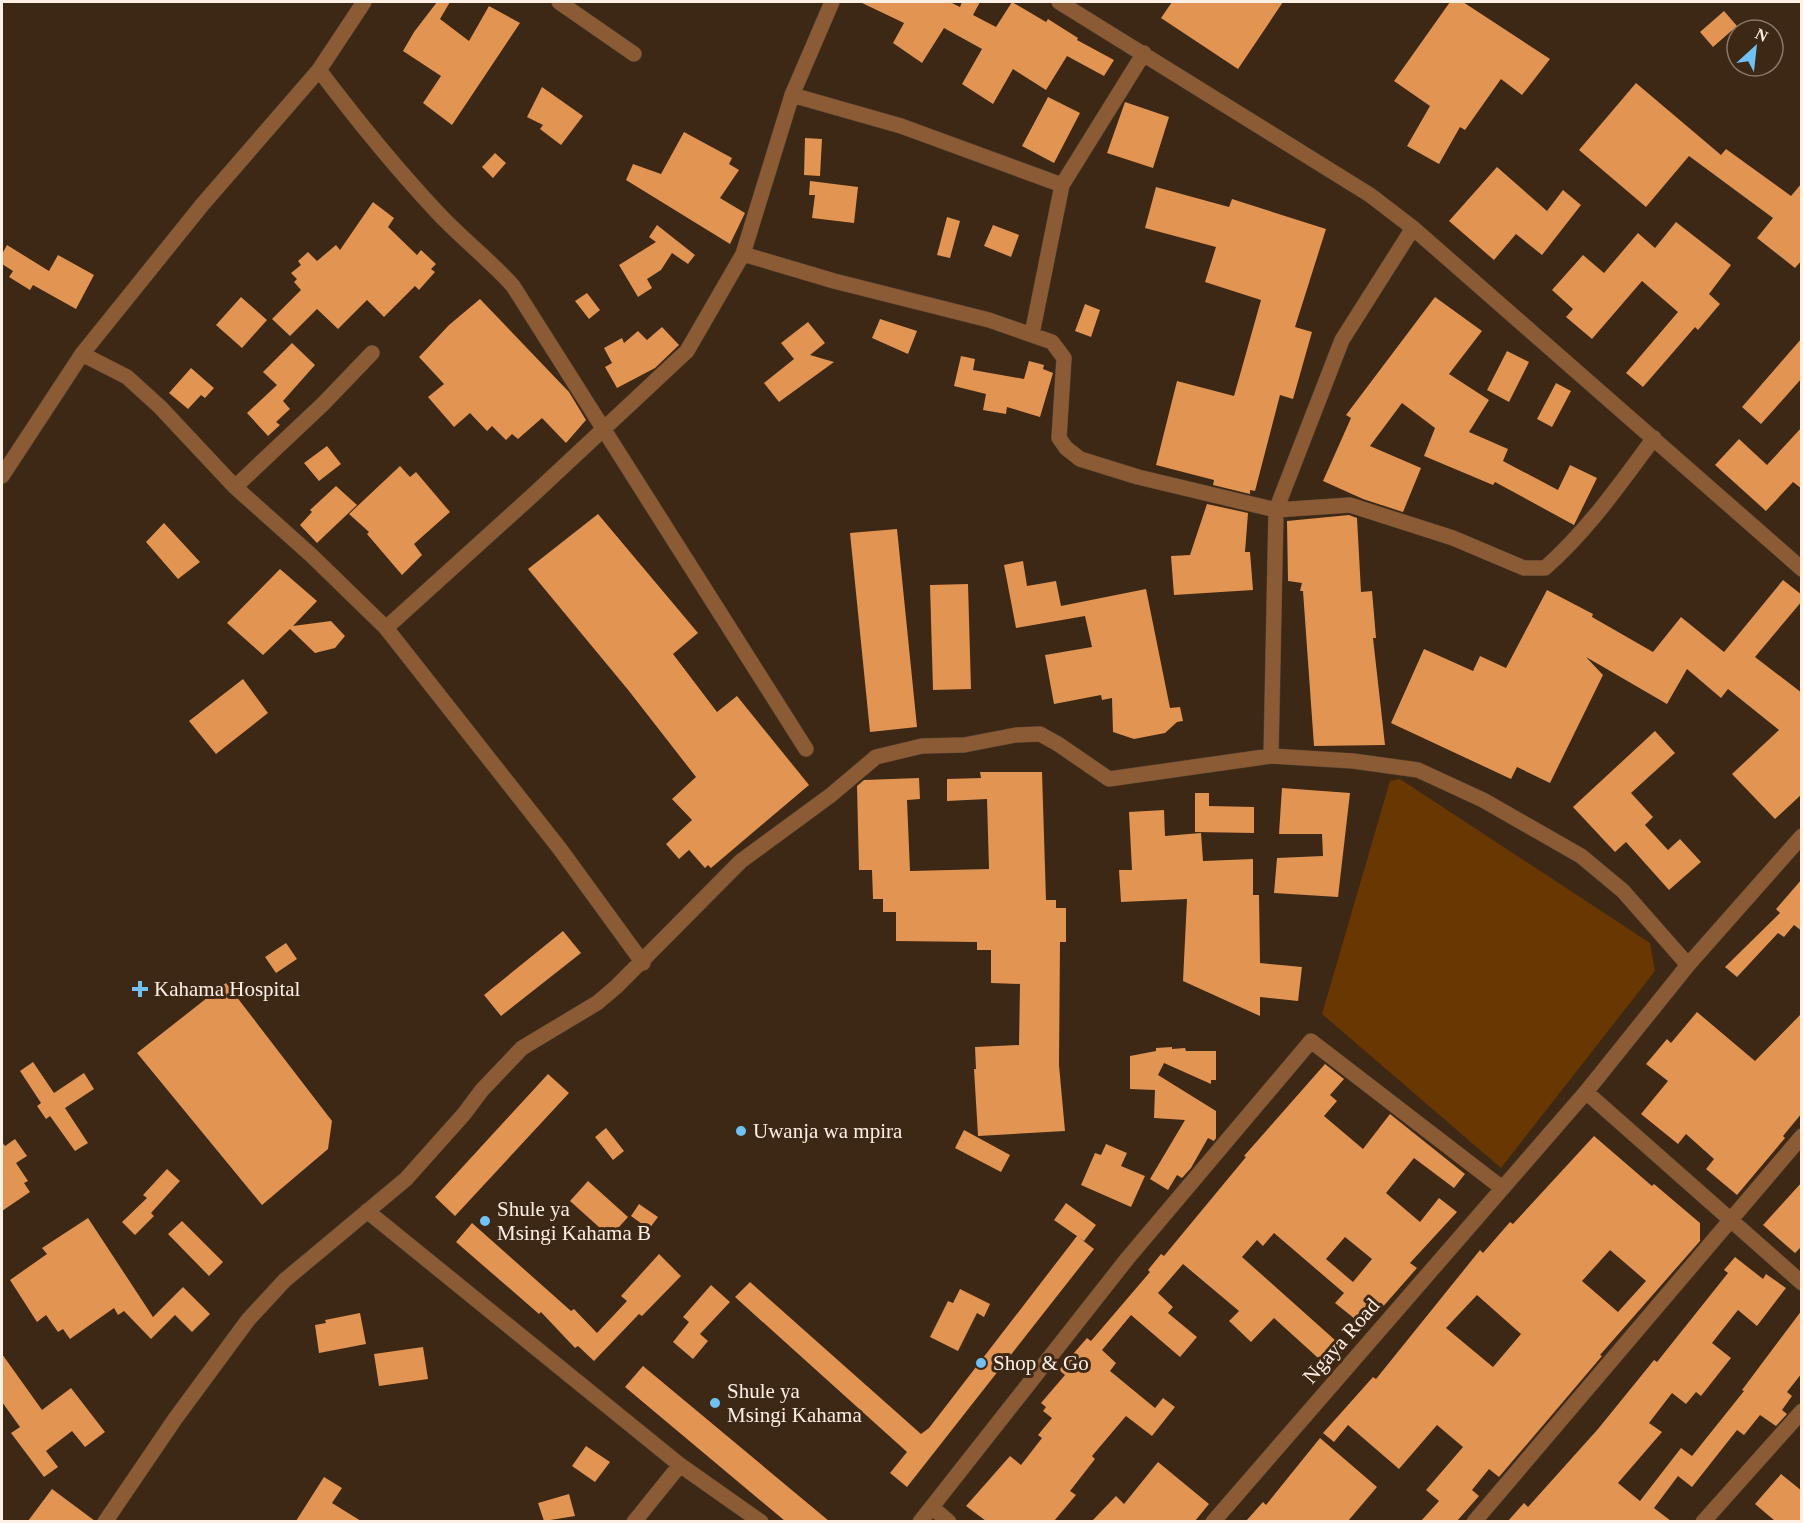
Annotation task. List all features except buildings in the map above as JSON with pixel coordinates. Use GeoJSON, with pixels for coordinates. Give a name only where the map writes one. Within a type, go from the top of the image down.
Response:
{"type":"FeatureCollection","features":[{"type":"Feature","properties":{"kind":"street"},"geometry":{"type":"LineString","coordinates":[[2,476],[82,354],[202,205],[319,70],[364,2]]}},
{"type":"Feature","properties":{"kind":"street"},"geometry":{"type":"LineString","coordinates":[[559,2],[634,54]]}},
{"type":"Feature","properties":{"kind":"street"},"geometry":{"type":"LineString","coordinates":[[386,628],[687,351],[743,254],[792,95],[832,2]]}},
{"type":"Feature","properties":{"kind":"street"},"geometry":{"type":"LineString","coordinates":[[1059,2],[1370,195],[1413,228],[1802,569]]}},
{"type":"Feature","properties":{"kind":"street"},"geometry":{"type":"LineString","coordinates":[[1032,334],[1062,185],[1144,53]]}},
{"type":"Feature","properties":{"kind":"street"},"geometry":{"type":"LineString","coordinates":[[319,70],[357,120],[438,213],[487,256],[513,286],[605,428],[806,749]]}},
{"type":"Feature","properties":{"kind":"street"},"geometry":{"type":"LineString","coordinates":[[792,95],[901,126],[1062,185]]}},
{"type":"Feature","properties":{"kind":"street"},"geometry":{"type":"LineString","coordinates":[[1271,756],[1276,510],[1342,339],[1413,228]]}},
{"type":"Feature","properties":{"kind":"street"},"geometry":{"type":"LineString","coordinates":[[743,254],[1032,334],[1052,342],[1064,358],[1059,438],[1066,448],[1080,459],[1137,477],[1276,510],[1350,506],[1454,538],[1524,568],[1545,568],[1567,549],[1596,515],[1654,438]]}},
{"type":"Feature","properties":{"kind":"street"},"geometry":{"type":"LineString","coordinates":[[235,487],[323,404],[372,353]]}},
{"type":"Feature","properties":{"kind":"street"},"geometry":{"type":"LineString","coordinates":[[82,354],[127,377],[160,407],[235,487],[311,555],[386,628],[560,849],[643,963]]}},
{"type":"Feature","properties":{"kind":"street"},"geometry":{"type":"LineString","coordinates":[[105,1521],[175,1419],[248,1320],[285,1280],[406,1179],[464,1114],[482,1090],[522,1048],[597,1003],[643,963],[741,861],[831,795],[876,757],[922,746],[964,745],[1016,735],[1040,734],[1058,744],[1100,775],[1117,780],[1214,763],[1271,756],[1353,761],[1418,770],[1483,800],[1581,856],[1623,891],[1688,965]]}},
{"type":"Feature","properties":{"kind":"street","name":"Ngaya Road"},"geometry":{"type":"LineString","coordinates":[[1213,1521],[1586,1092],[1688,965],[1802,836]]}},
{"type":"Feature","properties":{"kind":"street"},"geometry":{"type":"LineString","coordinates":[[920,1521],[1127,1259],[1311,1041],[1502,1188]]}},
{"type":"Feature","properties":{"kind":"street"},"geometry":{"type":"LineString","coordinates":[[1586,1092],[1728,1220],[1802,1283]]}},
{"type":"Feature","properties":{"kind":"street"},"geometry":{"type":"LineString","coordinates":[[1474,1521],[1728,1220],[1802,1136]]}},
{"type":"Feature","properties":{"kind":"street"},"geometry":{"type":"LineString","coordinates":[[367,1211],[680,1465],[761,1521]]}},
{"type":"Feature","properties":{"kind":"street"},"geometry":{"type":"LineString","coordinates":[[1703,1521],[1802,1411]]}},
{"type":"Feature","properties":{"kind":"street"},"geometry":{"type":"LineString","coordinates":[[634,1521],[680,1465]]}},
{"type":"Feature","properties":{"kind":"street"},"geometry":{"type":"LineString","coordinates":[[932,1507],[948,1521]]}},
{"type":"Feature","properties":{"kind":"shaded area"},"geometry":{"type":"Polygon","coordinates":[[[1400,779],[1650,943],[1655,971],[1501,1168],[1322,1014],[1390,781],[1400,779]]]}},
{"type":"Feature","properties":{"kind":"place","name":"Kahama Hospital"},"geometry":{"type":"Point","coordinates":[140,989]}},
{"type":"Feature","properties":{"kind":"place","name":"Uwanja wa mpira"},"geometry":{"type":"Point","coordinates":[741,1131]}},
{"type":"Feature","properties":{"kind":"place","name":"Shule ya Msingi Kahama B"},"geometry":{"type":"Point","coordinates":[485,1221]}},
{"type":"Feature","properties":{"kind":"place","name":"Shop & Go"},"geometry":{"type":"Point","coordinates":[981,1363]}},
{"type":"Feature","properties":{"kind":"place","name":"Shule ya Msingi Kahama"},"geometry":{"type":"Point","coordinates":[715,1403]}}]}
